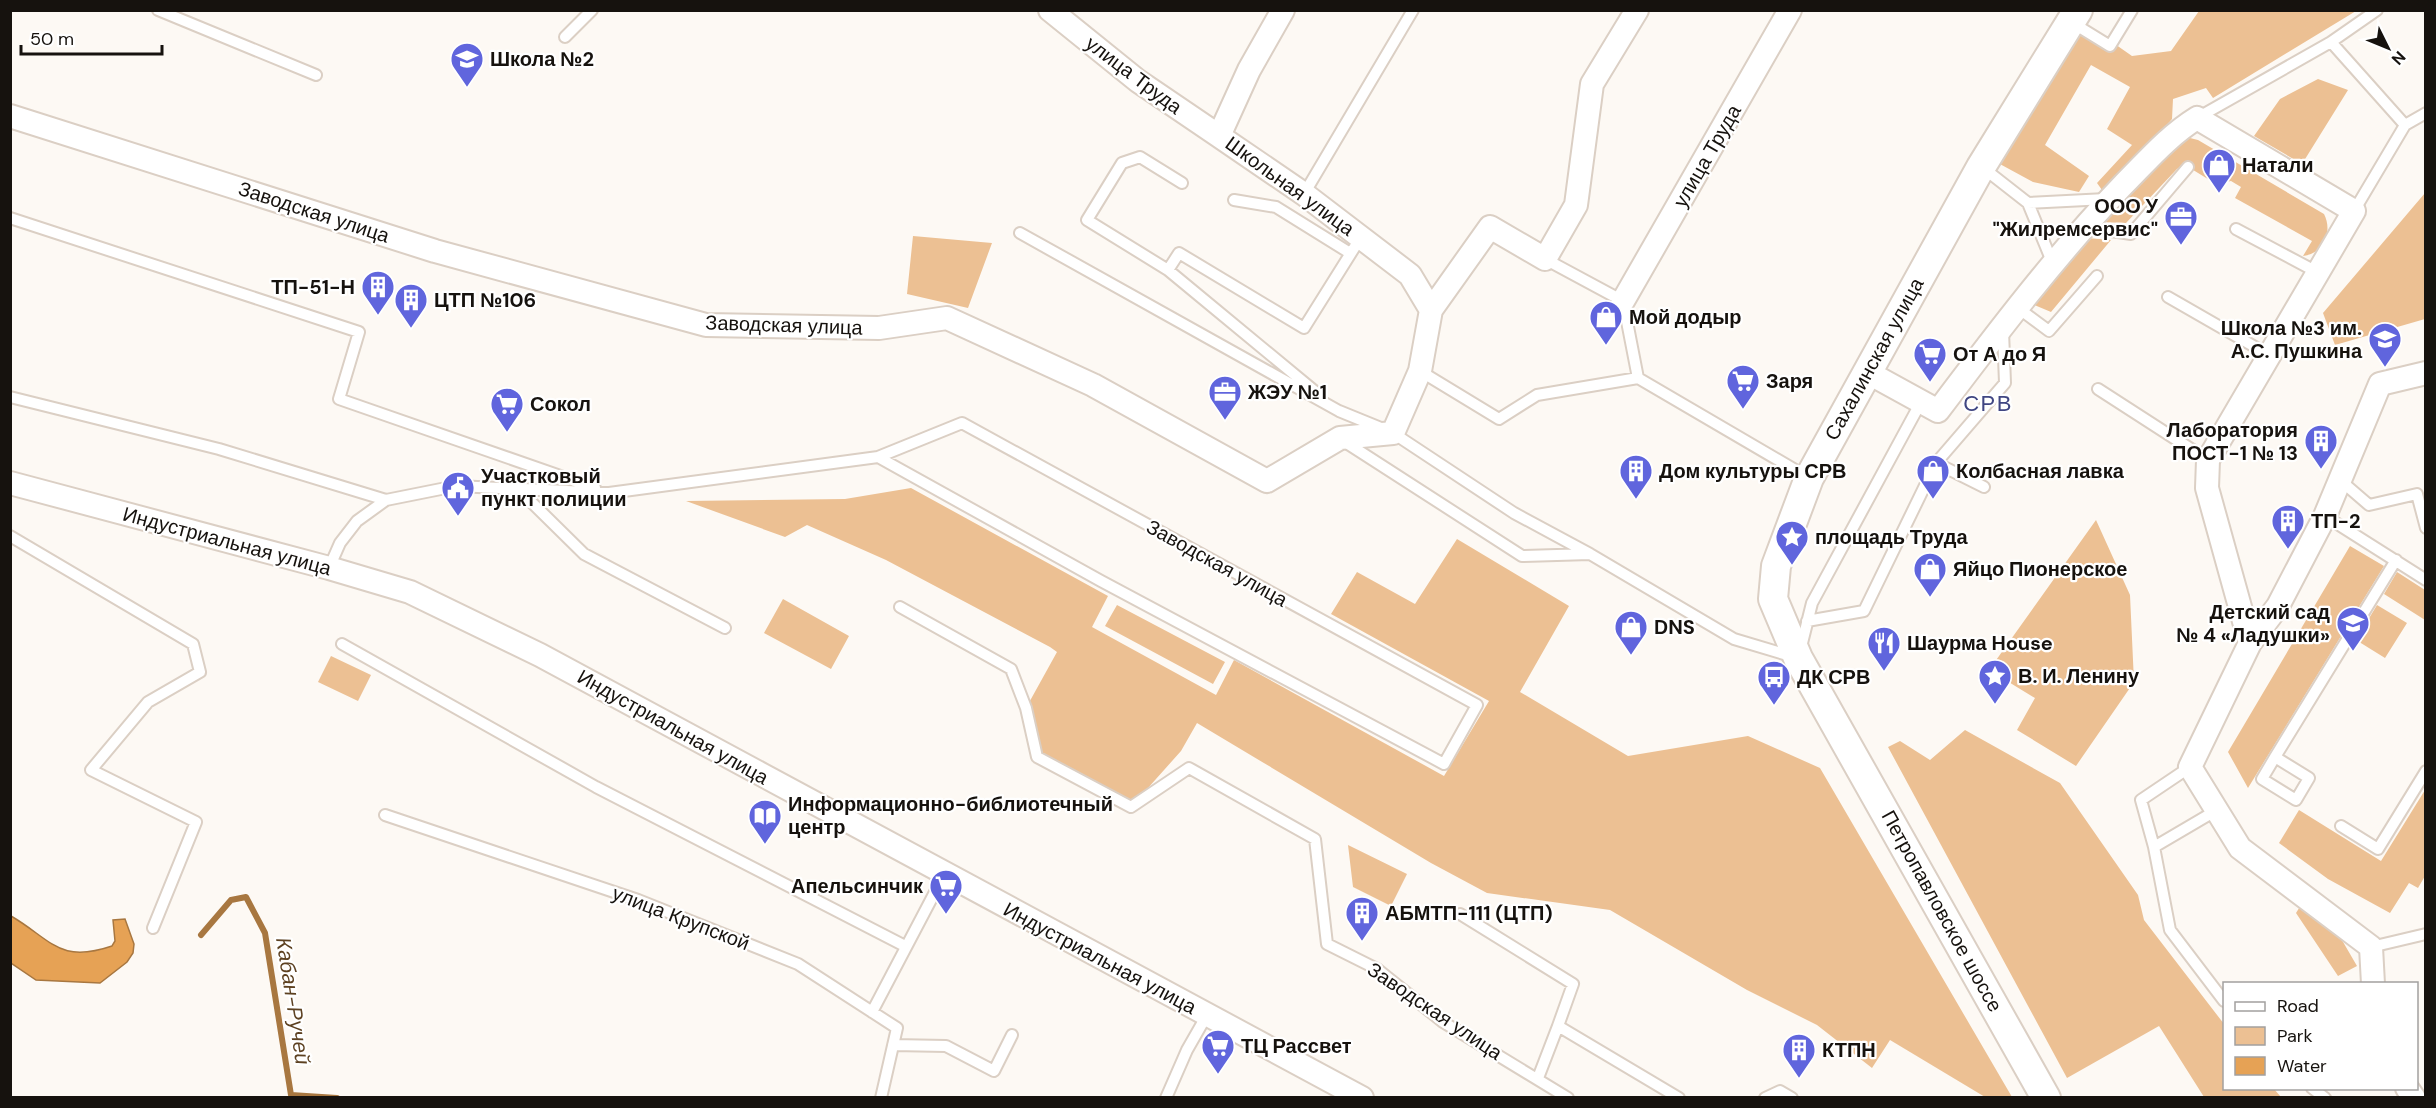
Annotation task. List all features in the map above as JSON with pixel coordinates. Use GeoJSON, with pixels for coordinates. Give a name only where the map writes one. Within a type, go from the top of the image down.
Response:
{"type":"FeatureCollection","features":[{"type":"Feature","properties":{"kind":"street","name":"улица Труда"},"geometry":{"type":"LineString","coordinates":[[1050,10],[1138,81],[1219,136]]}},
{"type":"Feature","properties":{"kind":"street","name":"Школьная улица"},"geometry":{"type":"LineString","coordinates":[[1283,10],[1249,70],[1219,136],[1304,194],[1355,245],[1410,275],[1431,310]]}},
{"type":"Feature","properties":{"kind":"street"},"geometry":{"type":"LineString","coordinates":[[1393,433],[1420,371],[1431,310],[1490,227],[1545,259],[1576,205],[1592,84],[1637,10]]}},
{"type":"Feature","properties":{"kind":"street","name":"улица Труда"},"geometry":{"type":"LineString","coordinates":[[1623,301],[1790,10]]}},
{"type":"Feature","properties":{"kind":"street","name":"Сахалинская улица"},"geometry":{"type":"LineString","coordinates":[[1836,726],[1798,658],[1773,599],[1776,566],[1809,478],[1981,167],[2074,16]]}},
{"type":"Feature","properties":{"kind":"street","name":"Заводская улица"},"geometry":{"type":"LineString","coordinates":[[10,116],[435,251],[706,325],[879,328],[947,318],[1093,385],[1268,481],[1340,438],[1393,433]]}},
{"type":"Feature","properties":{"kind":"street"},"geometry":{"type":"LineString","coordinates":[[1867,372],[1938,411],[2053,264],[2085,227],[2174,132],[2197,118],[2354,211],[2208,460],[2207,488],[2250,643]]}},
{"type":"Feature","properties":{"kind":"street"},"geometry":{"type":"LineString","coordinates":[[2373,982],[2371,947],[2240,848],[2190,767],[2250,643],[2278,606],[2325,516],[2380,384],[2426,373]]}},
{"type":"Feature","properties":{"kind":"street","name":"Индустриальная улица"},"geometry":{"type":"LineString","coordinates":[[10,483],[329,568],[410,592],[540,655],[944,875],[1362,1098]]}},
{"type":"Feature","properties":{"kind":"street","name":"Петропавловское шоссе"},"geometry":{"type":"LineString","coordinates":[[1836,726],[2046,1098]]}},
{"type":"Feature","properties":{"kind":"lane"},"geometry":{"type":"LineString","coordinates":[[158,10],[316,75]]}},
{"type":"Feature","properties":{"kind":"lane"},"geometry":{"type":"LineString","coordinates":[[565,37],[592,10]]}},
{"type":"Feature","properties":{"kind":"lane"},"geometry":{"type":"LineString","coordinates":[[1304,194],[1413,10]]}},
{"type":"Feature","properties":{"kind":"lane"},"geometry":{"type":"LineString","coordinates":[[2074,16],[2110,46],[2132,10]]}},
{"type":"Feature","properties":{"kind":"lane"},"geometry":{"type":"LineString","coordinates":[[2197,118],[2331,42],[2377,10]]}},
{"type":"Feature","properties":{"kind":"lane"},"geometry":{"type":"LineString","coordinates":[[2331,42],[2405,125]]}},
{"type":"Feature","properties":{"kind":"lane"},"geometry":{"type":"LineString","coordinates":[[2354,211],[2405,125],[2426,113]]}},
{"type":"Feature","properties":{"kind":"lane"},"geometry":{"type":"LineString","coordinates":[[1182,183],[1140,157],[1122,163],[1087,220],[1168,270],[1339,411]]}},
{"type":"Feature","properties":{"kind":"lane"},"geometry":{"type":"LineString","coordinates":[[1981,167],[2028,203],[2053,264]]}},
{"type":"Feature","properties":{"kind":"lane"},"geometry":{"type":"LineString","coordinates":[[2085,227],[2131,234],[2188,167]]}},
{"type":"Feature","properties":{"kind":"lane"},"geometry":{"type":"LineString","coordinates":[[2028,203],[2110,199]]}},
{"type":"Feature","properties":{"kind":"lane"},"geometry":{"type":"LineString","coordinates":[[1168,270],[1179,253],[1304,328],[1355,245],[1276,207],[1234,200]]}},
{"type":"Feature","properties":{"kind":"lane","name":"Заводская улица"},"geometry":{"type":"LineString","coordinates":[[10,218],[359,332],[339,399],[609,492]]}},
{"type":"Feature","properties":{"kind":"lane"},"geometry":{"type":"LineString","coordinates":[[2236,229],[2317,272]]}},
{"type":"Feature","properties":{"kind":"lane"},"geometry":{"type":"LineString","coordinates":[[1020,233],[1339,411],[1393,433],[1514,513],[1590,554],[1734,639],[1798,658],[1812,603],[1921,402]]}},
{"type":"Feature","properties":{"kind":"lane"},"geometry":{"type":"LineString","coordinates":[[1545,259],[1623,301],[1638,378]]}},
{"type":"Feature","properties":{"kind":"lane"},"geometry":{"type":"LineString","coordinates":[[2018,308],[2049,331],[2097,276]]}},
{"type":"Feature","properties":{"kind":"lane"},"geometry":{"type":"LineString","coordinates":[[2168,297],[2269,355]]}},
{"type":"Feature","properties":{"kind":"lane"},"geometry":{"type":"LineString","coordinates":[[1807,621],[1864,611],[1936,463],[2005,383],[2002,328]]}},
{"type":"Feature","properties":{"kind":"lane"},"geometry":{"type":"LineString","coordinates":[[1420,371],[1499,419],[1537,395],[1638,378],[1809,478]]}},
{"type":"Feature","properties":{"kind":"lane"},"geometry":{"type":"LineString","coordinates":[[2098,388],[2208,460]]}},
{"type":"Feature","properties":{"kind":"lane"},"geometry":{"type":"LineString","coordinates":[[10,397],[219,449],[386,500]]}},
{"type":"Feature","properties":{"kind":"lane","name":"Заводская улица"},"geometry":{"type":"LineString","coordinates":[[329,568],[340,543],[357,521],[386,500],[456,486],[609,492],[878,457],[962,423],[1477,705],[1444,764],[1101,581],[878,457]]}},
{"type":"Feature","properties":{"kind":"lane"},"geometry":{"type":"LineString","coordinates":[[1340,438],[1522,556],[1590,554]]}},
{"type":"Feature","properties":{"kind":"lane"},"geometry":{"type":"LineString","coordinates":[[1936,463],[1984,487]]}},
{"type":"Feature","properties":{"kind":"lane"},"geometry":{"type":"LineString","coordinates":[[2340,480],[2369,505],[2417,494],[2426,528]]}},
{"type":"Feature","properties":{"kind":"lane"},"geometry":{"type":"LineString","coordinates":[[517,488],[585,554],[725,628]]}},
{"type":"Feature","properties":{"kind":"lane"},"geometry":{"type":"LineString","coordinates":[[2325,516],[2426,580]]}},
{"type":"Feature","properties":{"kind":"lane"},"geometry":{"type":"LineString","coordinates":[[10,536],[193,644],[200,672],[148,702],[91,770],[196,822],[153,928]]}},
{"type":"Feature","properties":{"kind":"lane"},"geometry":{"type":"LineString","coordinates":[[2275,757],[2309,778],[2296,800],[2262,779],[2275,757],[2396,560]]}},
{"type":"Feature","properties":{"kind":"lane","name":"Заводская улица"},"geometry":{"type":"LineString","coordinates":[[900,607],[1011,669],[1026,708],[1037,757],[1131,807],[1189,768],[1315,839],[1327,944],[1377,969],[1443,1022],[1568,1098]]}},
{"type":"Feature","properties":{"kind":"lane"},"geometry":{"type":"LineString","coordinates":[[342,644],[596,787],[905,946]]}},
{"type":"Feature","properties":{"kind":"lane"},"geometry":{"type":"LineString","coordinates":[[2190,767],[2141,800],[2154,847],[2170,930],[2223,1000]]}},
{"type":"Feature","properties":{"kind":"lane"},"geometry":{"type":"LineString","coordinates":[[2341,826],[2378,849],[2426,771]]}},
{"type":"Feature","properties":{"kind":"lane"},"geometry":{"type":"LineString","coordinates":[[2154,847],[2217,810]]}},
{"type":"Feature","properties":{"kind":"lane","name":"улица Крупской"},"geometry":{"type":"LineString","coordinates":[[385,815],[638,900],[798,964],[897,1028],[881,1098]]}},
{"type":"Feature","properties":{"kind":"lane"},"geometry":{"type":"LineString","coordinates":[[872,1012],[944,875]]}},
{"type":"Feature","properties":{"kind":"lane"},"geometry":{"type":"LineString","coordinates":[[1461,914],[1573,984],[1538,1078]]}},
{"type":"Feature","properties":{"kind":"lane"},"geometry":{"type":"LineString","coordinates":[[2371,947],[2426,934]]}},
{"type":"Feature","properties":{"kind":"lane"},"geometry":{"type":"LineString","coordinates":[[1166,1098],[1187,1050],[1207,1015]]}},
{"type":"Feature","properties":{"kind":"lane"},"geometry":{"type":"LineString","coordinates":[[1558,1026],[1679,1098]]}},
{"type":"Feature","properties":{"kind":"lane"},"geometry":{"type":"LineString","coordinates":[[893,1045],[946,1046],[994,1071],[1012,1035]]}},
{"type":"Feature","properties":{"kind":"lane"},"geometry":{"type":"LineString","coordinates":[[1765,1098],[1780,1091],[1792,1098]]}},
{"type":"Feature","properties":{"kind":"green space"},"geometry":{"type":"Polygon","coordinates":[[[2199,11],[2356,11],[2213,98],[2206,88],[2173,99],[2172,119],[2109,192],[2102,190],[2097,183],[2132,145],[2107,129],[2130,87],[2091,65],[2045,145],[2089,176],[2079,192],[2033,182],[1998,163],[2082,21],[2132,56],[2171,51],[2199,11]]]}},
{"type":"Feature","properties":{"kind":"green space"},"geometry":{"type":"Polygon","coordinates":[[[2318,79],[2348,90],[2302,164],[2254,136],[2280,99],[2318,79]]]}},
{"type":"Feature","properties":{"kind":"green space"},"geometry":{"type":"Polygon","coordinates":[[[2186,137],[2198,140],[2324,214],[2327,221],[2325,241],[2316,251],[2303,256],[2312,241],[2235,198],[2241,187],[2231,181],[2216,184],[2185,165],[2177,169],[2126,223],[2100,222],[2173,144],[2186,137]]]}},
{"type":"Feature","properties":{"kind":"green space"},"geometry":{"type":"Polygon","coordinates":[[[2425,193],[2425,319],[2335,345],[2323,313],[2425,193]]]}},
{"type":"Feature","properties":{"kind":"green space"},"geometry":{"type":"Polygon","coordinates":[[[913,236],[992,243],[968,308],[907,294],[913,236]]]}},
{"type":"Feature","properties":{"kind":"green space"},"geometry":{"type":"Polygon","coordinates":[[[2087,238],[2111,240],[2051,312],[2032,304],[2087,238]]]}},
{"type":"Feature","properties":{"kind":"green space"},"geometry":{"type":"Polygon","coordinates":[[[911,488],[1108,596],[1092,627],[1216,695],[1234,660],[1444,776],[1489,701],[1331,614],[1357,572],[1415,604],[1457,539],[1569,606],[1520,692],[1628,756],[1748,736],[1820,768],[2012,1097],[1985,1097],[1890,1040],[1872,1068],[1817,1025],[1747,990],[1610,910],[1487,893],[1431,863],[1197,723],[1181,751],[1131,807],[1037,757],[1026,708],[1057,652],[1050,647],[886,560],[807,525],[785,537],[686,501],[845,499],[911,488]]]}},
{"type":"Feature","properties":{"kind":"green space"},"geometry":{"type":"Polygon","coordinates":[[[2096,520],[2130,595],[2134,682],[2076,766],[2017,730],[2035,698],[1989,670],[2096,520]]]}},
{"type":"Feature","properties":{"kind":"green space"},"geometry":{"type":"Polygon","coordinates":[[[2350,546],[2384,566],[2248,788],[2228,752],[2350,546]]]}},
{"type":"Feature","properties":{"kind":"green space"},"geometry":{"type":"Polygon","coordinates":[[[2397,572],[2425,590],[2425,620],[2384,594],[2397,572]]]}},
{"type":"Feature","properties":{"kind":"green space"},"geometry":{"type":"Polygon","coordinates":[[[783,599],[849,636],[831,669],[764,633],[783,599]]]}},
{"type":"Feature","properties":{"kind":"green space"},"geometry":{"type":"Polygon","coordinates":[[[1117,605],[1225,662],[1213,684],[1105,626],[1117,605]]]}},
{"type":"Feature","properties":{"kind":"green space"},"geometry":{"type":"Polygon","coordinates":[[[2377,605],[2407,623],[2385,658],[2356,640],[2377,605]]]}},
{"type":"Feature","properties":{"kind":"green space"},"geometry":{"type":"Polygon","coordinates":[[[331,656],[371,675],[358,701],[318,682],[331,656]]]}},
{"type":"Feature","properties":{"kind":"green space"},"geometry":{"type":"Polygon","coordinates":[[[1965,730],[2060,783],[2138,895],[2144,920],[2223,1023],[2223,1090],[2275,1090],[2281,1097],[2204,1097],[2159,1026],[2067,1078],[1888,747],[1900,741],[1930,760],[1965,730]]]}},
{"type":"Feature","properties":{"kind":"green space"},"geometry":{"type":"Polygon","coordinates":[[[2425,790],[2425,876],[2418,888],[2409,883],[2390,913],[2328,879],[2279,843],[2299,810],[2381,861],[2425,790]]]}},
{"type":"Feature","properties":{"kind":"green space"},"geometry":{"type":"Polygon","coordinates":[[[1348,845],[1407,874],[1391,906],[1353,887],[1348,845]]]}},
{"type":"Feature","properties":{"kind":"green space"},"geometry":{"type":"Polygon","coordinates":[[[2301,905],[2339,935],[2357,966],[2338,976],[2296,913],[2301,905]]]}},
{"type":"Feature","properties":{"kind":"water"},"geometry":{"type":"Polygon","coordinates":[[[11,916],[57,947],[80,952],[112,946],[115,941],[113,920],[125,919],[134,944],[133,953],[127,962],[100,983],[36,980],[11,963],[11,916]]]}},
{"type":"Feature","properties":{"kind":"waterway","name":"Кабан-Ручей"},"geometry":{"type":"LineString","coordinates":[[201,935],[231,900],[246,897],[265,933],[291,1095],[337,1098]]}},
{"type":"Feature","properties":{"kind":"place","name":"Школа №2"},"geometry":{"type":"Point","coordinates":[467,88]}},
{"type":"Feature","properties":{"kind":"place","name":"Натали"},"geometry":{"type":"Point","coordinates":[2219,194]}},
{"type":"Feature","properties":{"kind":"place","name":"ООО У \"Жилремсервис\""},"geometry":{"type":"Point","coordinates":[2181,246]}},
{"type":"Feature","properties":{"kind":"place","name":"ТП-51-Н"},"geometry":{"type":"Point","coordinates":[378,316]}},
{"type":"Feature","properties":{"kind":"place","name":"ЦТП №106"},"geometry":{"type":"Point","coordinates":[411,329]}},
{"type":"Feature","properties":{"kind":"place","name":"Мой додыр"},"geometry":{"type":"Point","coordinates":[1606,346]}},
{"type":"Feature","properties":{"kind":"place","name":"Школа №3 им. А.С. Пушкина"},"geometry":{"type":"Point","coordinates":[2385,368]}},
{"type":"Feature","properties":{"kind":"place","name":"От А до Я"},"geometry":{"type":"Point","coordinates":[1930,383]}},
{"type":"Feature","properties":{"kind":"place","name":"Заря"},"geometry":{"type":"Point","coordinates":[1743,410]}},
{"type":"Feature","properties":{"kind":"place","name":"ЖЭУ №1"},"geometry":{"type":"Point","coordinates":[1225,421]}},
{"type":"Feature","properties":{"kind":"place","name":"Сокол"},"geometry":{"type":"Point","coordinates":[507,433]}},
{"type":"Feature","properties":{"kind":"place","name":"Лаборатория ПОСТ-1 № 13"},"geometry":{"type":"Point","coordinates":[2321,470]}},
{"type":"Feature","properties":{"kind":"place","name":"Дом культуры СРВ"},"geometry":{"type":"Point","coordinates":[1636,500]}},
{"type":"Feature","properties":{"kind":"place","name":"Колбасная лавка"},"geometry":{"type":"Point","coordinates":[1933,500]}},
{"type":"Feature","properties":{"kind":"place","name":"Участковый пункт полиции"},"geometry":{"type":"Point","coordinates":[458,517]}},
{"type":"Feature","properties":{"kind":"place","name":"ТП-2"},"geometry":{"type":"Point","coordinates":[2288,550]}},
{"type":"Feature","properties":{"kind":"place","name":"площадь Труда"},"geometry":{"type":"Point","coordinates":[1792,566]}},
{"type":"Feature","properties":{"kind":"place","name":"Яйцо Пионерское"},"geometry":{"type":"Point","coordinates":[1930,598]}},
{"type":"Feature","properties":{"kind":"place","name":"Детский сад № 4 «Ладушки»"},"geometry":{"type":"Point","coordinates":[2353,652]}},
{"type":"Feature","properties":{"kind":"place","name":"DNS"},"geometry":{"type":"Point","coordinates":[1631,656]}},
{"type":"Feature","properties":{"kind":"place","name":"Шаурма House"},"geometry":{"type":"Point","coordinates":[1884,672]}},
{"type":"Feature","properties":{"kind":"place","name":"В. И. Ленину"},"geometry":{"type":"Point","coordinates":[1995,705]}},
{"type":"Feature","properties":{"kind":"place","name":"ДК СРВ"},"geometry":{"type":"Point","coordinates":[1774,706]}},
{"type":"Feature","properties":{"kind":"place","name":"Информационно-библиотечный центр"},"geometry":{"type":"Point","coordinates":[765,845]}},
{"type":"Feature","properties":{"kind":"place","name":"Апельсинчик"},"geometry":{"type":"Point","coordinates":[946,915]}},
{"type":"Feature","properties":{"kind":"place","name":"АБМТП-111 (ЦТП)"},"geometry":{"type":"Point","coordinates":[1362,942]}},
{"type":"Feature","properties":{"kind":"place","name":"ТЦ Рассвет"},"geometry":{"type":"Point","coordinates":[1218,1075]}},
{"type":"Feature","properties":{"kind":"place","name":"КТПН"},"geometry":{"type":"Point","coordinates":[1799,1079]}},
{"type":"Feature","properties":{"kind":"district","name":"СРВ"},"geometry":{"type":"Point","coordinates":[1988,403]}}]}
